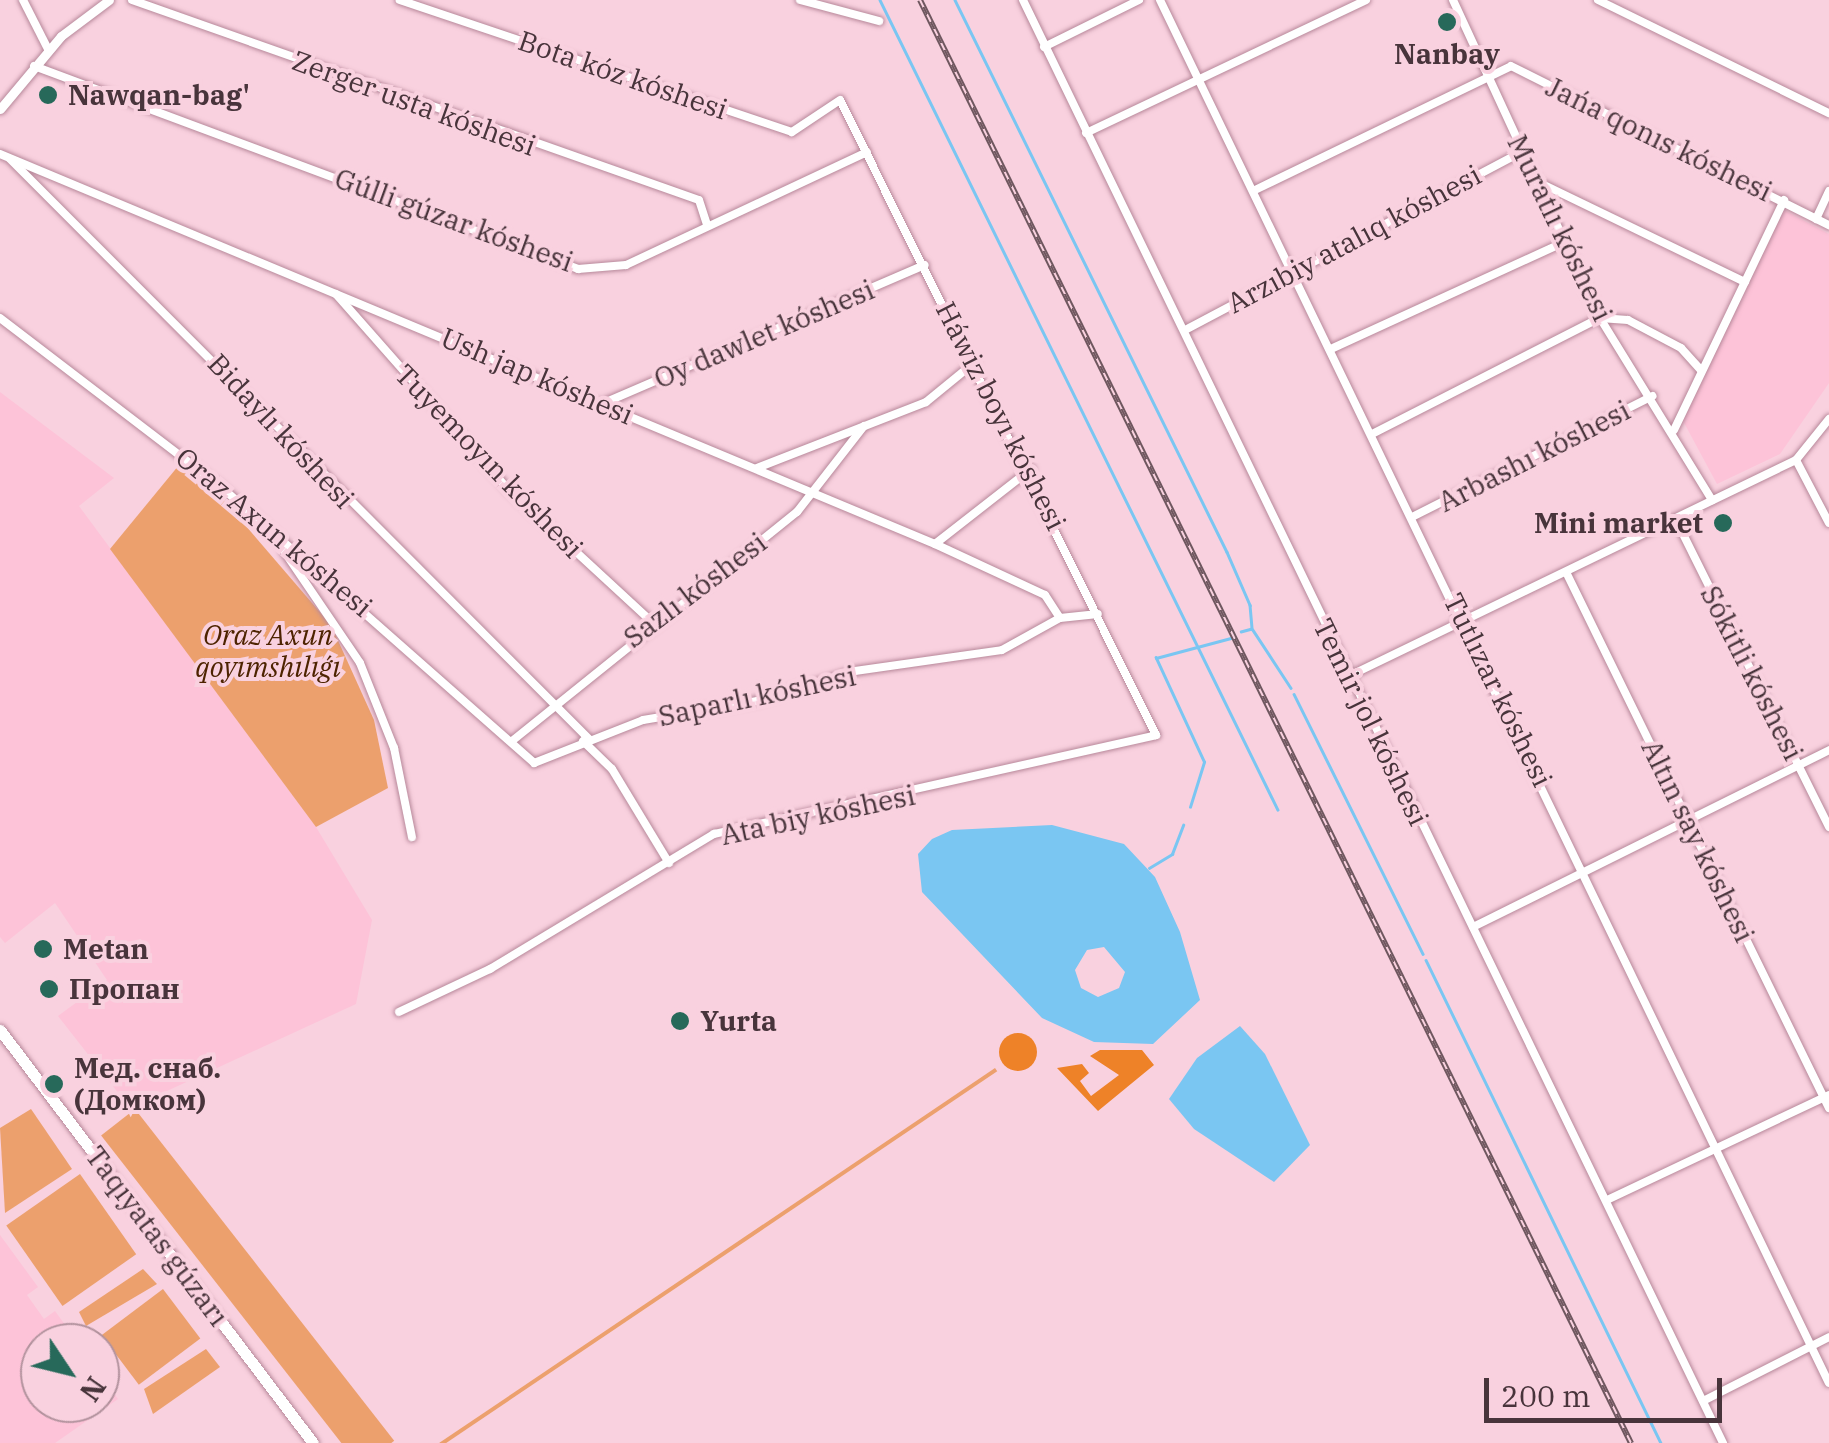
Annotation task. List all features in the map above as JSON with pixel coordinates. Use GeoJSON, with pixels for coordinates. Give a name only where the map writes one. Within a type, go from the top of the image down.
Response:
{"type":"FeatureCollection","features":[{"type":"Feature","properties":{"kind":"highway","name":"Taqıyatas gúzarı"},"geometry":{"type":"LineString","coordinates":[[0,1030],[314,1443]]}},
{"type":"Feature","properties":{"kind":"street"},"geometry":{"type":"LineString","coordinates":[[23,0],[48,49]]}},
{"type":"Feature","properties":{"kind":"street"},"geometry":{"type":"LineString","coordinates":[[0,110],[48,49],[109,0]]}},
{"type":"Feature","properties":{"kind":"street","name":"Zerger usta kóshesi"},"geometry":{"type":"LineString","coordinates":[[132,0],[699,200],[707,225]]}},
{"type":"Feature","properties":{"kind":"street","name":"Bota kóz kóshesi"},"geometry":{"type":"LineString","coordinates":[[400,0],[792,132],[840,100]]}},
{"type":"Feature","properties":{"kind":"street"},"geometry":{"type":"LineString","coordinates":[[800,0],[879,21]]}},
{"type":"Feature","properties":{"kind":"street","name":"Temir jol kóshesi"},"geometry":{"type":"LineString","coordinates":[[1023,0],[1086,133],[1187,328],[1346,677],[1474,926],[1723,1443]]}},
{"type":"Feature","properties":{"kind":"street"},"geometry":{"type":"LineString","coordinates":[[1044,47],[1138,0]]}},
{"type":"Feature","properties":{"kind":"street","name":"Tutlızar kóshesi"},"geometry":{"type":"LineString","coordinates":[[1160,0],[1414,516],[1829,1383]]}},
{"type":"Feature","properties":{"kind":"street"},"geometry":{"type":"LineString","coordinates":[[1086,133],[1366,0]]}},
{"type":"Feature","properties":{"kind":"street","name":"Muratlı kóshesi"},"geometry":{"type":"LineString","coordinates":[[1454,0],[1600,318],[1654,396],[1712,500]]}},
{"type":"Feature","properties":{"kind":"street"},"geometry":{"type":"LineString","coordinates":[[1598,0],[1829,114]]}},
{"type":"Feature","properties":{"kind":"street","name":"Gúlli gúzar kóshesi"},"geometry":{"type":"LineString","coordinates":[[34,66],[578,269],[626,265],[867,152]]}},
{"type":"Feature","properties":{"kind":"street","name":"Jańa qonıs kóshesi"},"geometry":{"type":"LineString","coordinates":[[1488,75],[1511,66],[1829,225]]}},
{"type":"Feature","properties":{"kind":"street"},"geometry":{"type":"LineString","coordinates":[[1255,190],[1488,75]]}},
{"type":"Feature","properties":{"kind":"street","name":"Háwiz boyı kóshesi"},"geometry":{"type":"LineString","coordinates":[[840,100],[1031,469],[1156,735]]}},
{"type":"Feature","properties":{"kind":"street","name":"Arzıbiy atalıq kóshesi"},"geometry":{"type":"LineString","coordinates":[[1187,328],[1294,268],[1523,152]]}},
{"type":"Feature","properties":{"kind":"street","name":"Ush jap kóshesi"},"geometry":{"type":"LineString","coordinates":[[3,155],[935,544],[1045,596],[1060,618]]}},
{"type":"Feature","properties":{"kind":"street","name":"Bidaylı kóshesi"},"geometry":{"type":"LineString","coordinates":[[3,155],[142,283],[389,548],[558,703],[612,769],[669,863]]}},
{"type":"Feature","properties":{"kind":"street"},"geometry":{"type":"LineString","coordinates":[[1538,182],[1745,282]]}},
{"type":"Feature","properties":{"kind":"street"},"geometry":{"type":"LineString","coordinates":[[1816,219],[1829,191]]}},
{"type":"Feature","properties":{"kind":"street"},"geometry":{"type":"LineString","coordinates":[[1674,430],[1784,200]]}},
{"type":"Feature","properties":{"kind":"street"},"geometry":{"type":"LineString","coordinates":[[1332,348],[1565,242]]}},
{"type":"Feature","properties":{"kind":"street","name":"Oy dawlet kóshesi"},"geometry":{"type":"LineString","coordinates":[[604,403],[924,265]]}},
{"type":"Feature","properties":{"kind":"street","name":"Tuyemoyın kóshesi"},"geometry":{"type":"LineString","coordinates":[[336,293],[509,490],[651,621]]}},
{"type":"Feature","properties":{"kind":"street","name":"Oraz Axun kóshesi"},"geometry":{"type":"LineString","coordinates":[[0,318],[220,486],[278,543],[534,762]]}},
{"type":"Feature","properties":{"kind":"street"},"geometry":{"type":"LineString","coordinates":[[1374,434],[1600,318],[1641,327],[1701,370]]}},
{"type":"Feature","properties":{"kind":"street","name":"Sazlı kóshesi"},"geometry":{"type":"LineString","coordinates":[[756,468],[926,402],[975,362]]}},
{"type":"Feature","properties":{"kind":"street","name":"Arbashı kóshesi"},"geometry":{"type":"LineString","coordinates":[[1414,516],[1654,396]]}},
{"type":"Feature","properties":{"kind":"street"},"geometry":{"type":"LineString","coordinates":[[1346,677],[1466,625],[1796,460],[1829,419]]}},
{"type":"Feature","properties":{"kind":"street","name":"Sazlı kóshesi"},"geometry":{"type":"LineString","coordinates":[[512,741],[651,621],[777,529],[864,426]]}},
{"type":"Feature","properties":{"kind":"street"},"geometry":{"type":"LineString","coordinates":[[1796,460],[1829,523]]}},
{"type":"Feature","properties":{"kind":"street"},"geometry":{"type":"LineString","coordinates":[[935,544],[1031,469]]}},
{"type":"Feature","properties":{"kind":"street","name":"Sókitli kóshesi"},"geometry":{"type":"LineString","coordinates":[[1676,520],[1829,827]]}},
{"type":"Feature","properties":{"kind":"street"},"geometry":{"type":"LineString","coordinates":[[278,543],[360,664],[394,748],[412,837]]}},
{"type":"Feature","properties":{"kind":"street","name":"Altın say kóshesi"},"geometry":{"type":"LineString","coordinates":[[1567,574],[1827,1097],[1829,1108]]}},
{"type":"Feature","properties":{"kind":"street","name":"Saparlı kóshesi"},"geometry":{"type":"LineString","coordinates":[[534,762],[586,740],[855,671],[1002,650],[1060,618],[1098,614]]}},
{"type":"Feature","properties":{"kind":"street","name":"Ata biy kóshesi"},"geometry":{"type":"LineString","coordinates":[[399,1012],[669,863],[714,834],[1156,735]]}},
{"type":"Feature","properties":{"kind":"street"},"geometry":{"type":"LineString","coordinates":[[1474,926],[1797,762],[1829,750]]}},
{"type":"Feature","properties":{"kind":"street"},"geometry":{"type":"LineString","coordinates":[[1607,1200],[1827,1097]]}},
{"type":"Feature","properties":{"kind":"street"},"geometry":{"type":"LineString","coordinates":[[1703,1401],[1829,1337]]}},
{"type":"Feature","properties":{"kind":"shaded area"},"geometry":{"type":"Polygon","coordinates":[[[1784,210],[1829,234],[1829,383],[1780,454],[1717,484],[1682,419],[1784,210]]]}},
{"type":"Feature","properties":{"kind":"shaded area"},"geometry":{"type":"Polygon","coordinates":[[[0,392],[114,478],[79,506],[316,827],[372,920],[356,1004],[130,1108],[58,1016],[107,980],[55,903],[5,943],[0,937],[0,392]]]}},
{"type":"Feature","properties":{"kind":"shaded area"},"geometry":{"type":"Polygon","coordinates":[[[1018,1033],[1032,1038],[1037,1052],[1032,1066],[1018,1071],[1004,1066],[999,1052],[1004,1038],[1018,1033]]]}},
{"type":"Feature","properties":{"kind":"shaded area"},"geometry":{"type":"Polygon","coordinates":[[[1100,1050],[1142,1050],[1154,1065],[1098,1111],[1057,1068],[1082,1064],[1089,1073],[1080,1081],[1091,1096],[1119,1075],[1090,1056],[1100,1050]]]}},
{"type":"Feature","properties":{"kind":"shaded area"},"geometry":{"type":"Polygon","coordinates":[[[0,1235],[38,1287],[27,1295],[44,1319],[55,1311],[64,1323],[20,1323],[20,1423],[84,1423],[55,1443],[0,1443],[0,1235]]]}},
{"type":"Feature","properties":{"kind":"green space","name":"Oraz Axun qoyımshılıǵı"},"geometry":{"type":"Polygon","coordinates":[[[179,465],[221,497],[331,625],[374,720],[388,788],[316,827],[110,549],[179,465]]]}},
{"type":"Feature","properties":{"kind":"green space"},"geometry":{"type":"Polygon","coordinates":[[[995,1068],[997,1071],[446,1443],[439,1443],[995,1068]]]}},
{"type":"Feature","properties":{"kind":"green space"},"geometry":{"type":"Polygon","coordinates":[[[31,1109],[72,1169],[5,1213],[0,1128],[31,1109]]]}},
{"type":"Feature","properties":{"kind":"green space"},"geometry":{"type":"Polygon","coordinates":[[[135,1109],[394,1441],[341,1443],[101,1135],[135,1109]]]}},
{"type":"Feature","properties":{"kind":"green space"},"geometry":{"type":"Polygon","coordinates":[[[80,1174],[136,1254],[62,1306],[6,1226],[80,1174]]]}},
{"type":"Feature","properties":{"kind":"green space"},"geometry":{"type":"Polygon","coordinates":[[[143,1269],[157,1284],[91,1323],[84,1323],[79,1312],[143,1269]]]}},
{"type":"Feature","properties":{"kind":"green space"},"geometry":{"type":"Polygon","coordinates":[[[163,1289],[200,1339],[139,1385],[120,1360],[118,1323],[163,1289]]]}},
{"type":"Feature","properties":{"kind":"green space"},"geometry":{"type":"Polygon","coordinates":[[[206,1349],[220,1367],[153,1414],[144,1389],[206,1349]]]}},
{"type":"Feature","properties":{"kind":"water"},"geometry":{"type":"Polygon","coordinates":[[[1052,825],[1124,844],[1155,877],[1180,932],[1200,1000],[1153,1044],[1094,1042],[1042,1018],[922,892],[918,854],[932,839],[952,830],[1052,825]],[[1104,947],[1087,950],[1075,970],[1081,988],[1098,997],[1119,988],[1125,972],[1104,947]]]}},
{"type":"Feature","properties":{"kind":"water"},"geometry":{"type":"Polygon","coordinates":[[[1240,1026],[1265,1054],[1310,1145],[1274,1182],[1194,1129],[1169,1099],[1197,1058],[1240,1026]]]}},
{"type":"Feature","properties":{"kind":"waterway"},"geometry":{"type":"LineString","coordinates":[[880,0],[1278,810]]}},
{"type":"Feature","properties":{"kind":"waterway"},"geometry":{"type":"LineString","coordinates":[[955,0],[1227,552],[1250,605],[1252,629],[1241,632]]}},
{"type":"Feature","properties":{"kind":"waterway"},"geometry":{"type":"LineString","coordinates":[[1253,630],[1291,688]]}},
{"type":"Feature","properties":{"kind":"waterway"},"geometry":{"type":"LineString","coordinates":[[1190,807],[1204,762],[1156,658],[1231,638]]}},
{"type":"Feature","properties":{"kind":"waterway"},"geometry":{"type":"LineString","coordinates":[[1294,694],[1423,954]]}},
{"type":"Feature","properties":{"kind":"waterway"},"geometry":{"type":"LineString","coordinates":[[1149,868],[1172,854],[1183,825]]}},
{"type":"Feature","properties":{"kind":"waterway"},"geometry":{"type":"LineString","coordinates":[[1426,960],[1661,1443]]}},
{"type":"Feature","properties":{"kind":"railway"},"geometry":{"type":"LineString","coordinates":[[920,0],[1631,1443]]}},
{"type":"Feature","properties":{"kind":"place","name":"Nanbay"},"geometry":{"type":"Point","coordinates":[1447,22]}},
{"type":"Feature","properties":{"kind":"place","name":"Nawqan-bag'"},"geometry":{"type":"Point","coordinates":[48,95]}},
{"type":"Feature","properties":{"kind":"place","name":"Mini market"},"geometry":{"type":"Point","coordinates":[1723,523]}},
{"type":"Feature","properties":{"kind":"place","name":"Metan"},"geometry":{"type":"Point","coordinates":[43,949]}},
{"type":"Feature","properties":{"kind":"place","name":"Пропан"},"geometry":{"type":"Point","coordinates":[49,989]}},
{"type":"Feature","properties":{"kind":"place","name":"Yurta"},"geometry":{"type":"Point","coordinates":[680,1021]}},
{"type":"Feature","properties":{"kind":"place","name":"Мед. снаб. (Домком)"},"geometry":{"type":"Point","coordinates":[54,1084]}}]}
